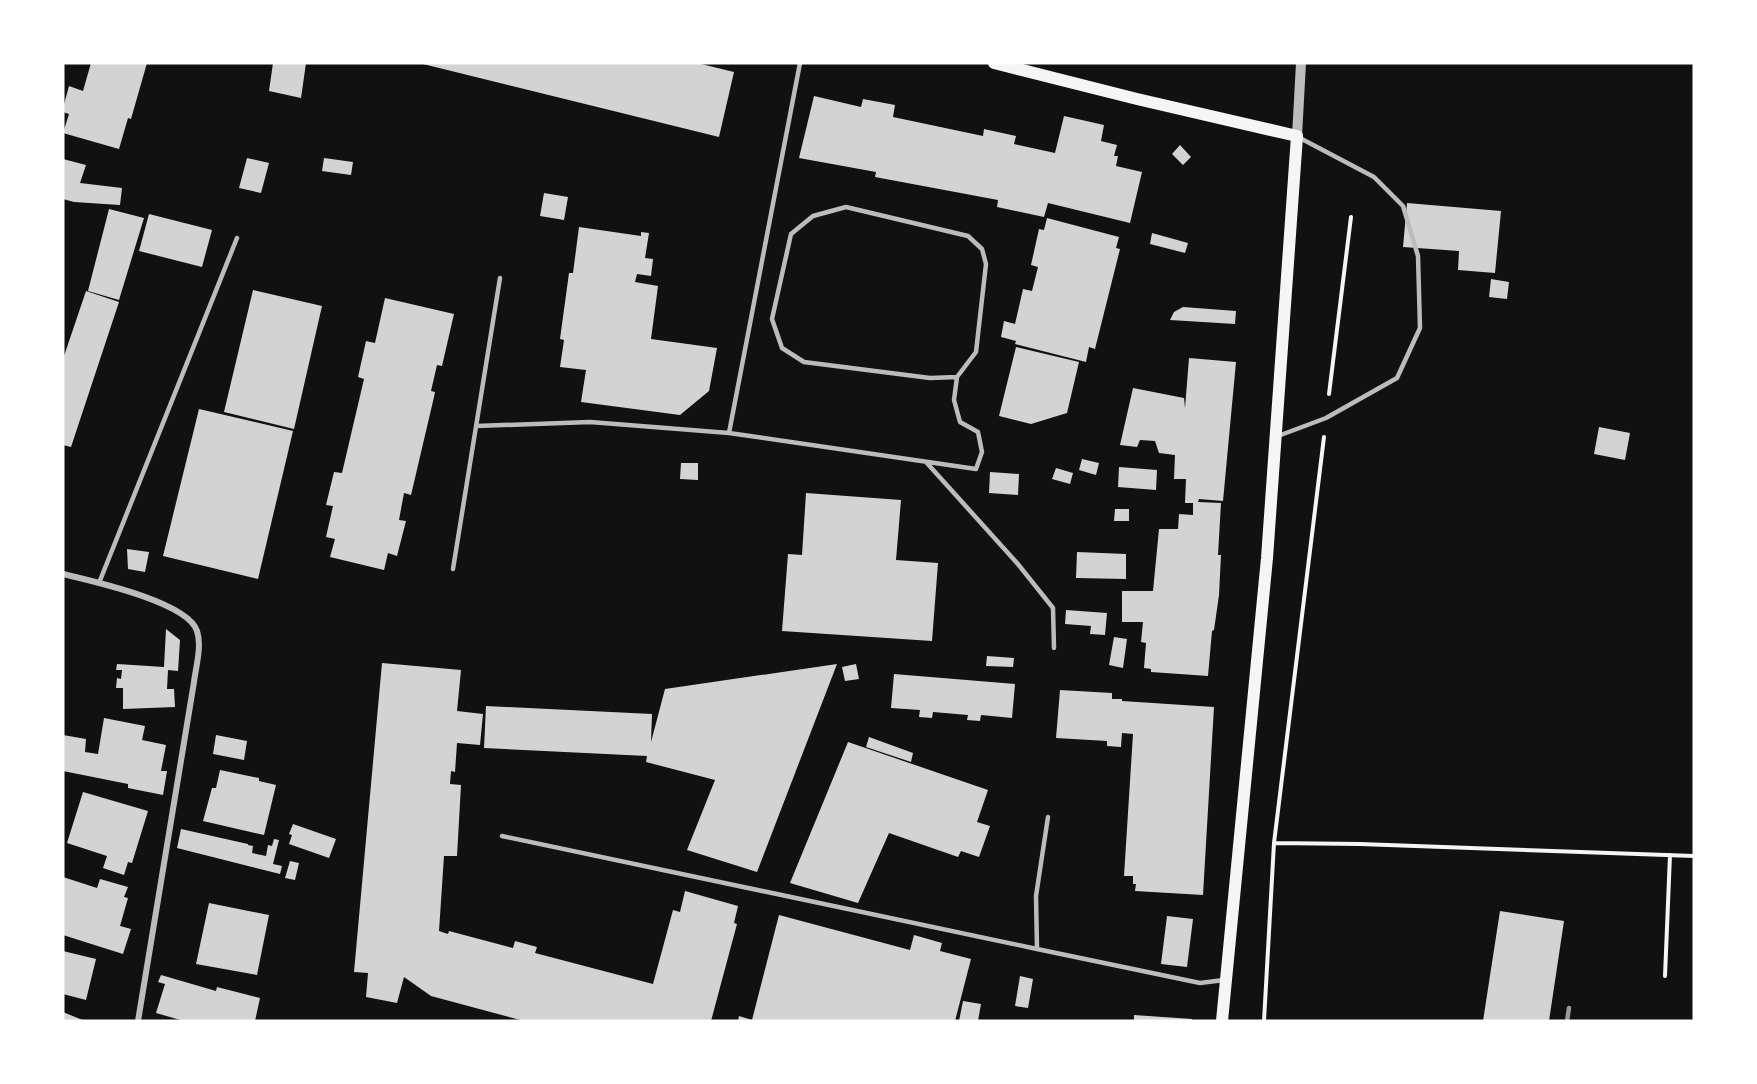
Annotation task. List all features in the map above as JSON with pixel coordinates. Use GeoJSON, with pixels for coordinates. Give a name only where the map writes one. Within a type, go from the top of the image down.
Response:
{"type":"FeatureCollection","features":[{"type":"Feature","properties":{"kind":"main road"},"geometry":{"type":"LineString","coordinates":[[994,63],[1297,136],[1267,558],[1222,1021]]}},
{"type":"Feature","properties":{"kind":"street"},"geometry":{"type":"LineString","coordinates":[[1297,136],[1301,63]]}},
{"type":"Feature","properties":{"kind":"street"},"geometry":{"type":"LineString","coordinates":[[63,574],[170,606],[192,621],[199,641],[138,1021]]}},
{"type":"Feature","properties":{"kind":"lane"},"geometry":{"type":"LineString","coordinates":[[729,433],[800,63]]}},
{"type":"Feature","properties":{"kind":"lane"},"geometry":{"type":"LineString","coordinates":[[1276,437],[1326,417],[1397,378],[1420,328],[1418,256],[1402,206],[1374,177],[1297,136]]}},
{"type":"Feature","properties":{"kind":"lane"},"geometry":{"type":"LineString","coordinates":[[476,426],[590,422],[729,433],[976,469],[982,452],[978,432],[960,422],[954,400],[957,377],[976,352],[986,264],[982,249],[968,236],[846,207],[813,216],[790,234],[772,319],[782,348],[804,362],[930,378],[957,377]]}},
{"type":"Feature","properties":{"kind":"lane"},"geometry":{"type":"LineString","coordinates":[[99,583],[237,238]]}},
{"type":"Feature","properties":{"kind":"lane"},"geometry":{"type":"LineString","coordinates":[[453,569],[500,278]]}},
{"type":"Feature","properties":{"kind":"lane"},"geometry":{"type":"LineString","coordinates":[[926,462],[1017,563],[1053,609],[1054,648]]}},
{"type":"Feature","properties":{"kind":"lane"},"geometry":{"type":"LineString","coordinates":[[1037,949],[1036,896],[1048,817]]}},
{"type":"Feature","properties":{"kind":"lane"},"geometry":{"type":"LineString","coordinates":[[502,836],[1200,983],[1226,980]]}},
{"type":"Feature","properties":{"kind":"path"},"geometry":{"type":"LineString","coordinates":[[1264,1021],[1274,843],[1351,217]]}},
{"type":"Feature","properties":{"kind":"path"},"geometry":{"type":"LineString","coordinates":[[1274,843],[1694,856]]}},
{"type":"Feature","properties":{"kind":"path"},"geometry":{"type":"LineString","coordinates":[[1665,976],[1670,855]]}},
{"type":"Feature","properties":{"kind":"building"},"geometry":{"type":"Polygon","coordinates":[[[91,63],[147,63],[131,119],[128,118],[119,149],[63,133],[69,114],[63,112],[63,108],[69,86],[83,91],[91,63]]]}},
{"type":"Feature","properties":{"kind":"building"},"geometry":{"type":"Polygon","coordinates":[[[273,63],[306,63],[301,98],[269,91],[273,63]]]}},
{"type":"Feature","properties":{"kind":"building"},"geometry":{"type":"Polygon","coordinates":[[[419,63],[697,63],[734,72],[719,137],[419,63]]]}},
{"type":"Feature","properties":{"kind":"building"},"geometry":{"type":"Polygon","coordinates":[[[814,96],[861,107],[863,99],[895,105],[893,117],[983,136],[984,129],[1016,136],[1014,144],[1055,153],[1064,116],[1104,125],[1101,141],[1117,145],[1114,156],[1118,156],[1116,166],[1142,172],[1130,223],[1048,203],[1044,217],[997,207],[998,200],[875,177],[876,172],[799,158],[814,96]]]}},
{"type":"Feature","properties":{"kind":"building"},"geometry":{"type":"Polygon","coordinates":[[[1180,145],[1191,157],[1183,165],[1172,154],[1180,145]]]}},
{"type":"Feature","properties":{"kind":"building"},"geometry":{"type":"Polygon","coordinates":[[[247,158],[269,163],[261,193],[239,188],[247,158]]]}},
{"type":"Feature","properties":{"kind":"building"},"geometry":{"type":"Polygon","coordinates":[[[324,158],[353,162],[351,175],[322,171],[324,158]]]}},
{"type":"Feature","properties":{"kind":"building"},"geometry":{"type":"Polygon","coordinates":[[[63,159],[86,165],[80,183],[122,188],[120,205],[74,202],[63,199],[63,159]]]}},
{"type":"Feature","properties":{"kind":"building"},"geometry":{"type":"Polygon","coordinates":[[[544,193],[568,197],[564,220],[540,216],[544,193]]]}},
{"type":"Feature","properties":{"kind":"building"},"geometry":{"type":"Polygon","coordinates":[[[1407,203],[1501,211],[1495,273],[1458,270],[1459,251],[1403,247],[1407,203]]]}},
{"type":"Feature","properties":{"kind":"building"},"geometry":{"type":"Polygon","coordinates":[[[109,209],[144,218],[119,300],[88,291],[109,209]]]}},
{"type":"Feature","properties":{"kind":"building"},"geometry":{"type":"Polygon","coordinates":[[[149,214],[212,230],[202,267],[139,251],[149,214]]]}},
{"type":"Feature","properties":{"kind":"building"},"geometry":{"type":"Polygon","coordinates":[[[1047,218],[1119,237],[1116,248],[1120,249],[1095,349],[1089,347],[1086,362],[1015,344],[1016,341],[1001,337],[1004,321],[1015,324],[1023,289],[1032,291],[1038,267],[1031,265],[1039,229],[1044,230],[1047,218]]]}},
{"type":"Feature","properties":{"kind":"building"},"geometry":{"type":"Polygon","coordinates":[[[579,227],[641,236],[641,232],[649,233],[645,258],[653,259],[651,276],[637,274],[635,282],[658,286],[651,339],[717,348],[709,391],[680,415],[581,402],[586,370],[560,367],[564,340],[560,339],[569,273],[573,273],[579,227]]]}},
{"type":"Feature","properties":{"kind":"building"},"geometry":{"type":"Polygon","coordinates":[[[1152,233],[1188,243],[1185,253],[1150,244],[1152,233]]]}},
{"type":"Feature","properties":{"kind":"building"},"geometry":{"type":"Polygon","coordinates":[[[1491,279],[1509,282],[1507,299],[1489,297],[1491,279]]]}},
{"type":"Feature","properties":{"kind":"building"},"geometry":{"type":"Polygon","coordinates":[[[253,290],[322,306],[294,429],[224,412],[253,290]]]}},
{"type":"Feature","properties":{"kind":"building"},"geometry":{"type":"Polygon","coordinates":[[[86,291],[119,302],[71,447],[63,445],[63,359],[86,291]]]}},
{"type":"Feature","properties":{"kind":"building"},"geometry":{"type":"Polygon","coordinates":[[[385,298],[454,314],[442,366],[437,365],[431,391],[435,392],[411,495],[404,493],[399,520],[406,521],[397,556],[388,553],[384,570],[330,557],[335,539],[326,537],[333,506],[326,505],[334,472],[342,473],[364,379],[358,377],[366,341],[375,343],[385,298]]]}},
{"type":"Feature","properties":{"kind":"building"},"geometry":{"type":"Polygon","coordinates":[[[1183,307],[1236,311],[1235,324],[1170,320],[1174,312],[1183,307]]]}},
{"type":"Feature","properties":{"kind":"building"},"geometry":{"type":"Polygon","coordinates":[[[1016,347],[1079,362],[1067,413],[1031,424],[999,416],[1016,347]]]}},
{"type":"Feature","properties":{"kind":"building"},"geometry":{"type":"Polygon","coordinates":[[[1189,358],[1236,362],[1223,501],[1199,499],[1198,502],[1221,503],[1218,555],[1221,555],[1219,595],[1212,631],[1208,676],[1151,672],[1151,669],[1144,668],[1146,643],[1141,642],[1143,622],[1122,622],[1122,591],[1153,591],[1159,529],[1178,529],[1179,514],[1193,515],[1193,503],[1185,503],[1186,479],[1174,479],[1175,455],[1159,453],[1155,441],[1140,440],[1137,447],[1120,445],[1133,388],[1184,398],[1185,408],[1189,358]]]}},
{"type":"Feature","properties":{"kind":"building"},"geometry":{"type":"Polygon","coordinates":[[[199,409],[293,431],[258,579],[163,556],[199,409]]]}},
{"type":"Feature","properties":{"kind":"building"},"geometry":{"type":"Polygon","coordinates":[[[1599,427],[1630,433],[1625,460],[1594,454],[1599,427]]]}},
{"type":"Feature","properties":{"kind":"building"},"geometry":{"type":"Polygon","coordinates":[[[1082,459],[1099,463],[1096,475],[1079,470],[1082,459]]]}},
{"type":"Feature","properties":{"kind":"building"},"geometry":{"type":"Polygon","coordinates":[[[681,463],[698,463],[698,480],[680,479],[681,463]]]}},
{"type":"Feature","properties":{"kind":"building"},"geometry":{"type":"Polygon","coordinates":[[[1119,467],[1157,470],[1156,490],[1118,487],[1119,467]]]}},
{"type":"Feature","properties":{"kind":"building"},"geometry":{"type":"Polygon","coordinates":[[[1056,468],[1073,473],[1070,484],[1052,479],[1056,468]]]}},
{"type":"Feature","properties":{"kind":"building"},"geometry":{"type":"Polygon","coordinates":[[[990,472],[1019,474],[1018,495],[989,493],[990,472]]]}},
{"type":"Feature","properties":{"kind":"building"},"geometry":{"type":"Polygon","coordinates":[[[806,493],[901,500],[896,560],[938,563],[932,641],[782,631],[788,554],[802,555],[806,493]]]}},
{"type":"Feature","properties":{"kind":"building"},"geometry":{"type":"Polygon","coordinates":[[[1115,509],[1129,509],[1129,521],[1114,521],[1115,509]]]}},
{"type":"Feature","properties":{"kind":"building"},"geometry":{"type":"Polygon","coordinates":[[[127,549],[149,552],[145,572],[128,569],[127,549]]]}},
{"type":"Feature","properties":{"kind":"building"},"geometry":{"type":"Polygon","coordinates":[[[1077,552],[1126,554],[1126,579],[1076,578],[1077,552]]]}},
{"type":"Feature","properties":{"kind":"building"},"geometry":{"type":"Polygon","coordinates":[[[1066,610],[1107,613],[1105,635],[1090,634],[1091,626],[1065,624],[1066,610]]]}},
{"type":"Feature","properties":{"kind":"building"},"geometry":{"type":"Polygon","coordinates":[[[166,629],[180,640],[178,671],[168,670],[167,689],[174,689],[175,707],[123,709],[123,688],[116,688],[117,678],[121,679],[122,670],[116,670],[117,664],[164,667],[166,629]]]}},
{"type":"Feature","properties":{"kind":"building"},"geometry":{"type":"Polygon","coordinates":[[[1114,637],[1127,639],[1123,668],[1109,665],[1114,637]]]}},
{"type":"Feature","properties":{"kind":"building"},"geometry":{"type":"Polygon","coordinates":[[[987,656],[1014,658],[1013,667],[986,666],[987,656]]]}},
{"type":"Feature","properties":{"kind":"building"},"geometry":{"type":"Polygon","coordinates":[[[382,663],[461,670],[457,711],[483,714],[480,745],[457,743],[455,772],[451,771],[450,784],[461,785],[457,856],[444,856],[439,931],[448,934],[449,931],[513,948],[515,941],[537,947],[535,953],[653,984],[673,910],[680,912],[685,891],[738,906],[734,923],[737,924],[711,1021],[524,1021],[431,996],[404,977],[397,1003],[366,997],[368,973],[354,972],[382,663]]]}},
{"type":"Feature","properties":{"kind":"building"},"geometry":{"type":"Polygon","coordinates":[[[837,664],[757,872],[687,850],[715,780],[646,762],[647,756],[484,748],[486,706],[652,714],[651,742],[665,689],[837,664]]]}},
{"type":"Feature","properties":{"kind":"building"},"geometry":{"type":"Polygon","coordinates":[[[856,664],[859,679],[845,681],[842,667],[856,664]]]}},
{"type":"Feature","properties":{"kind":"building"},"geometry":{"type":"Polygon","coordinates":[[[894,674],[1015,684],[1012,718],[981,715],[980,721],[967,720],[968,715],[933,712],[932,718],[919,717],[920,710],[891,708],[894,674]]]}},
{"type":"Feature","properties":{"kind":"building"},"geometry":{"type":"Polygon","coordinates":[[[1060,690],[1112,693],[1112,699],[1122,699],[1122,701],[1214,707],[1203,895],[1135,891],[1136,884],[1133,884],[1133,876],[1124,876],[1133,734],[1122,733],[1121,747],[1107,746],[1107,741],[1056,738],[1060,690]]]}},
{"type":"Feature","properties":{"kind":"building"},"geometry":{"type":"Polygon","coordinates":[[[104,718],[145,726],[142,740],[166,745],[161,771],[167,771],[163,795],[128,788],[128,784],[63,771],[63,735],[86,739],[85,752],[98,754],[104,718]]]}},
{"type":"Feature","properties":{"kind":"building"},"geometry":{"type":"Polygon","coordinates":[[[216,735],[247,741],[244,760],[213,754],[216,735]]]}},
{"type":"Feature","properties":{"kind":"building"},"geometry":{"type":"Polygon","coordinates":[[[869,737],[913,753],[911,762],[866,747],[869,737]]]}},
{"type":"Feature","properties":{"kind":"building"},"geometry":{"type":"Polygon","coordinates":[[[848,742],[988,790],[977,822],[990,826],[979,857],[961,851],[958,857],[889,833],[858,903],[790,883],[848,742]]]}},
{"type":"Feature","properties":{"kind":"building"},"geometry":{"type":"Polygon","coordinates":[[[220,770],[259,778],[259,781],[276,785],[264,835],[203,821],[212,788],[216,788],[220,770]]]}},
{"type":"Feature","properties":{"kind":"building"},"geometry":{"type":"Polygon","coordinates":[[[83,792],[148,811],[132,863],[128,862],[124,875],[103,868],[107,856],[67,843],[83,792]]]}},
{"type":"Feature","properties":{"kind":"building"},"geometry":{"type":"Polygon","coordinates":[[[293,824],[336,839],[329,858],[289,844],[292,835],[289,834],[293,824]]]}},
{"type":"Feature","properties":{"kind":"building"},"geometry":{"type":"Polygon","coordinates":[[[181,829],[248,844],[253,846],[252,853],[266,856],[268,845],[272,846],[274,839],[279,840],[273,864],[282,866],[280,874],[177,848],[181,829]]]}},
{"type":"Feature","properties":{"kind":"building"},"geometry":{"type":"Polygon","coordinates":[[[290,861],[299,863],[295,880],[285,878],[290,861]]]}},
{"type":"Feature","properties":{"kind":"building"},"geometry":{"type":"Polygon","coordinates":[[[63,877],[97,888],[100,879],[128,887],[124,897],[128,898],[120,926],[131,929],[123,954],[63,935],[63,877]]]}},
{"type":"Feature","properties":{"kind":"building"},"geometry":{"type":"Polygon","coordinates":[[[209,903],[269,915],[257,975],[196,964],[209,903]]]}},
{"type":"Feature","properties":{"kind":"building"},"geometry":{"type":"Polygon","coordinates":[[[1500,911],[1564,921],[1549,1021],[1483,1021],[1500,911]]]}},
{"type":"Feature","properties":{"kind":"building"},"geometry":{"type":"Polygon","coordinates":[[[779,915],[910,950],[914,935],[942,943],[940,951],[971,959],[955,1021],[738,1021],[739,1016],[752,1020],[779,915]]]}},
{"type":"Feature","properties":{"kind":"building"},"geometry":{"type":"Polygon","coordinates":[[[1167,916],[1193,919],[1187,967],[1161,964],[1167,916]]]}},
{"type":"Feature","properties":{"kind":"building"},"geometry":{"type":"Polygon","coordinates":[[[63,951],[96,959],[86,1000],[63,994],[63,951]]]}},
{"type":"Feature","properties":{"kind":"building"},"geometry":{"type":"Polygon","coordinates":[[[161,975],[216,991],[217,987],[260,998],[255,1021],[184,1021],[156,1013],[165,984],[158,982],[161,975]]]}},
{"type":"Feature","properties":{"kind":"building"},"geometry":{"type":"Polygon","coordinates":[[[1020,976],[1033,979],[1028,1008],[1015,1006],[1020,976]]]}},
{"type":"Feature","properties":{"kind":"building"},"geometry":{"type":"Polygon","coordinates":[[[963,1001],[981,1004],[978,1021],[959,1021],[963,1001]]]}},
{"type":"Feature","properties":{"kind":"building"},"geometry":{"type":"Polygon","coordinates":[[[63,1012],[85,1021],[63,1021],[63,1012]]]}},
{"type":"Feature","properties":{"kind":"building"},"geometry":{"type":"Polygon","coordinates":[[[1134,1015],[1192,1019],[1192,1021],[1134,1021],[1134,1015]]]}},
{"type":"Feature","properties":{"kind":"railway"},"geometry":{"type":"LineString","coordinates":[[1567,1021],[1569,1008]]}}]}
